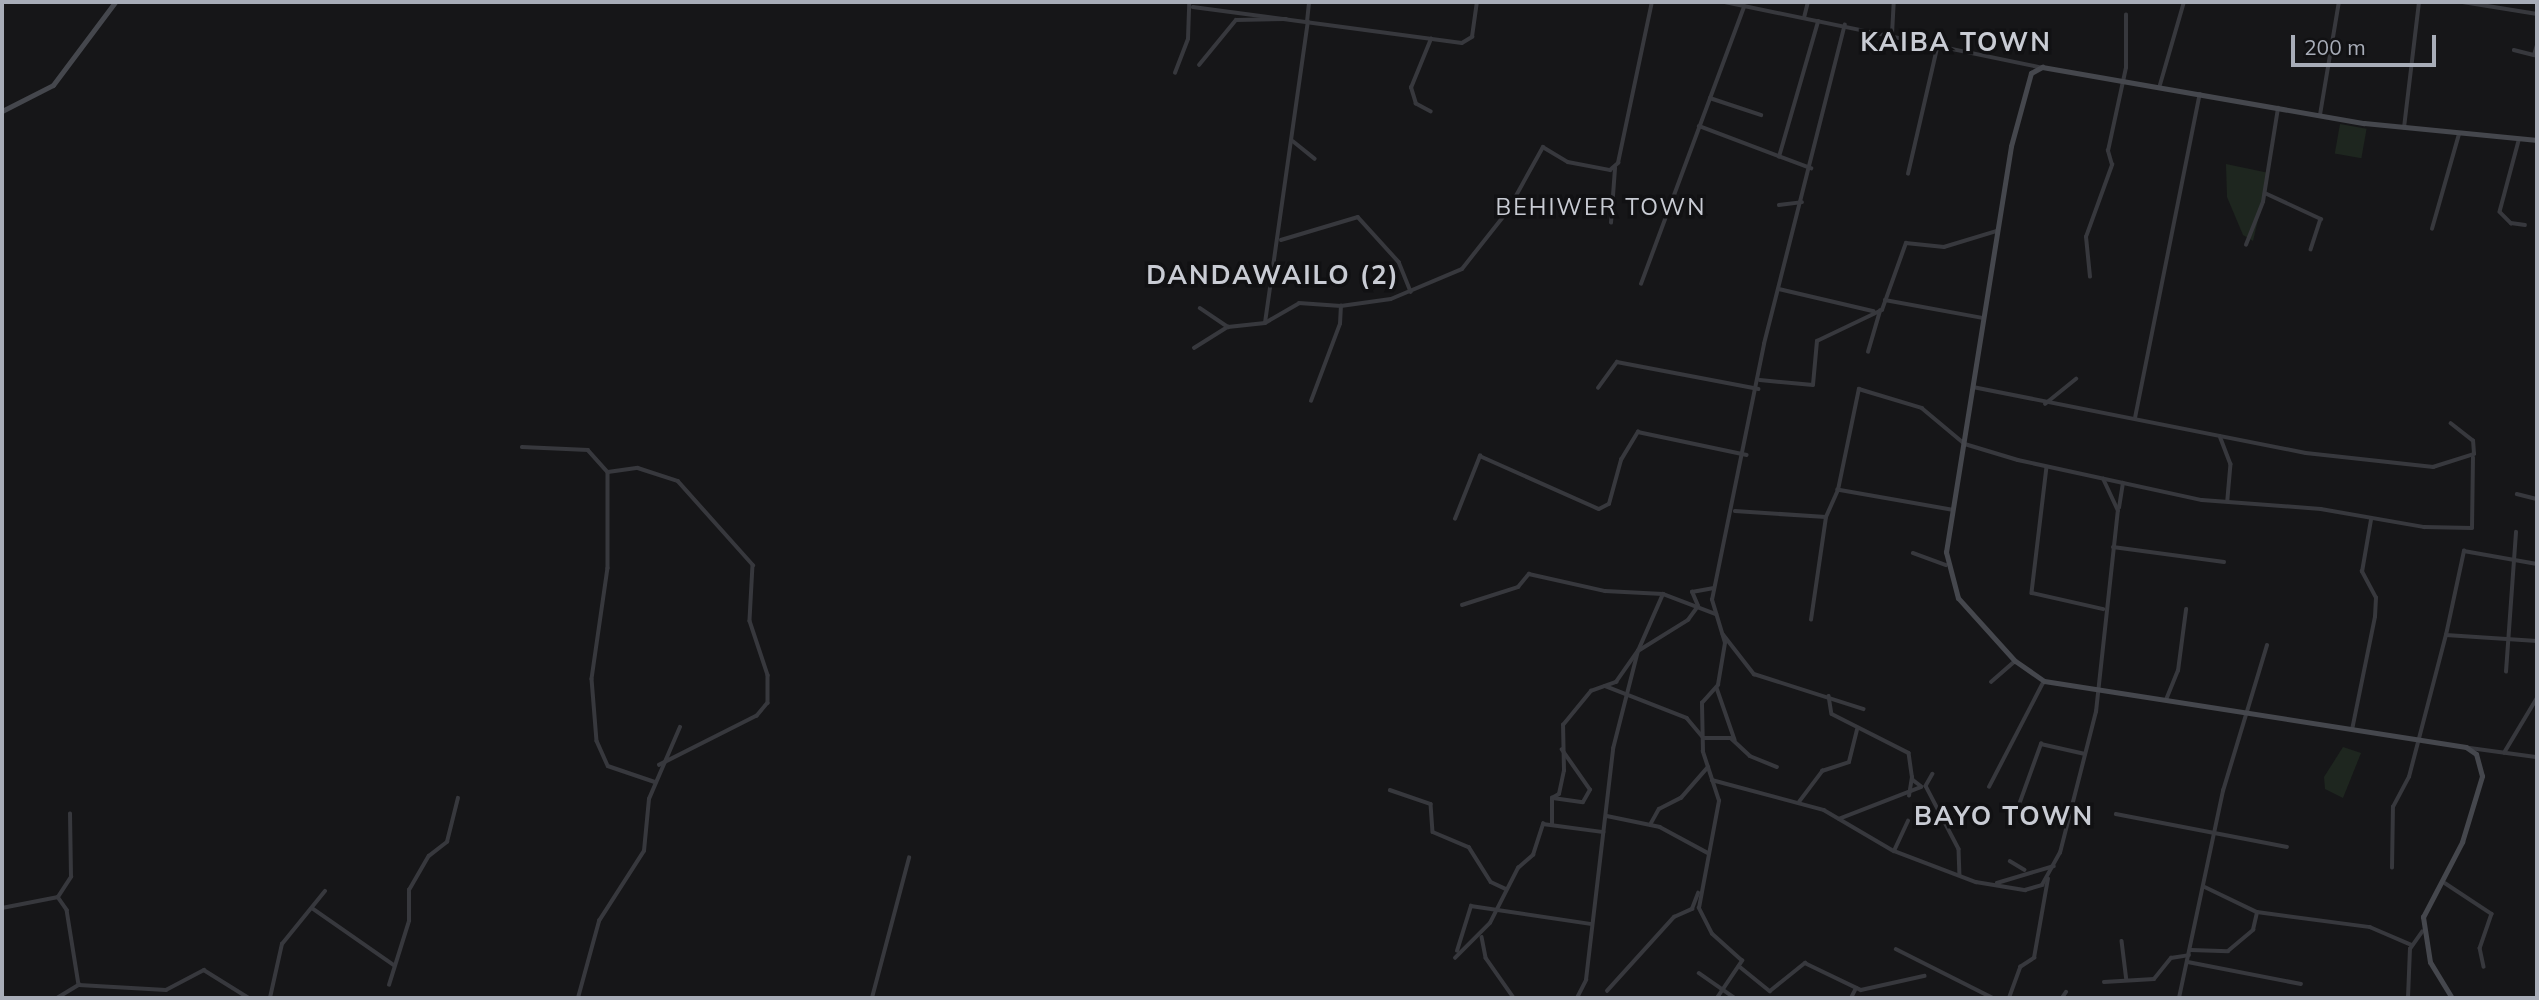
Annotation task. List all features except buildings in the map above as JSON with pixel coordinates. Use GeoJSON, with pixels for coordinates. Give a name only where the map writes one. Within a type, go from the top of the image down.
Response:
{"type":"FeatureCollection","features":[{"type":"Feature","properties":{"kind":"main road"},"geometry":{"type":"LineString","coordinates":[[2,111],[53,85],[115,2]]}},
{"type":"Feature","properties":{"kind":"main road"},"geometry":{"type":"LineString","coordinates":[[2452,998],[2430,962],[2422,932],[2423,917],[2445,883],[2482,776],[2476,754],[2466,747],[2245,715],[2044,681],[2015,661],[1958,598],[1946,565],[1951,510],[1965,444],[2024,80],[2042,67],[2404,128],[2519,141],[2537,140]]}},
{"type":"Feature","properties":{"kind":"street"},"geometry":{"type":"LineString","coordinates":[[1189,2],[1194,7],[1468,42],[1477,2]]}},
{"type":"Feature","properties":{"kind":"street"},"geometry":{"type":"LineString","coordinates":[[1265,323],[1280,240],[1309,2]]}},
{"type":"Feature","properties":{"kind":"street"},"geometry":{"type":"LineString","coordinates":[[1611,223],[1615,166],[1652,2]]}},
{"type":"Feature","properties":{"kind":"street"},"geometry":{"type":"LineString","coordinates":[[1725,2],[2042,67]]}},
{"type":"Feature","properties":{"kind":"street"},"geometry":{"type":"LineString","coordinates":[[1804,18],[1808,2]]}},
{"type":"Feature","properties":{"kind":"street"},"geometry":{"type":"LineString","coordinates":[[1892,35],[1894,2]]}},
{"type":"Feature","properties":{"kind":"street"},"geometry":{"type":"LineString","coordinates":[[2160,85],[2184,2]]}},
{"type":"Feature","properties":{"kind":"street"},"geometry":{"type":"LineString","coordinates":[[2320,115],[2339,2]]}},
{"type":"Feature","properties":{"kind":"street"},"geometry":{"type":"LineString","coordinates":[[2404,128],[2419,2]]}},
{"type":"Feature","properties":{"kind":"street"},"geometry":{"type":"LineString","coordinates":[[2463,2],[2537,14]]}},
{"type":"Feature","properties":{"kind":"street"},"geometry":{"type":"LineString","coordinates":[[1175,73],[1194,7]]}},
{"type":"Feature","properties":{"kind":"street"},"geometry":{"type":"LineString","coordinates":[[1641,284],[1744,7]]}},
{"type":"Feature","properties":{"kind":"street"},"geometry":{"type":"LineString","coordinates":[[2090,277],[2086,237],[2112,165],[2108,151],[2124,80],[2126,15]]}},
{"type":"Feature","properties":{"kind":"street"},"geometry":{"type":"LineString","coordinates":[[1199,65],[1236,20],[1288,18]]}},
{"type":"Feature","properties":{"kind":"street"},"geometry":{"type":"LineString","coordinates":[[1779,157],[1818,22]]}},
{"type":"Feature","properties":{"kind":"street"},"geometry":{"type":"LineString","coordinates":[[1777,767],[1750,756],[1735,740],[1716,688],[1723,634],[1714,588],[1735,511],[1779,289],[1845,25]]}},
{"type":"Feature","properties":{"kind":"street"},"geometry":{"type":"LineString","coordinates":[[1430,112],[1416,104],[1411,88],[1431,39]]}},
{"type":"Feature","properties":{"kind":"street"},"geometry":{"type":"LineString","coordinates":[[1908,174],[1938,44]]}},
{"type":"Feature","properties":{"kind":"street"},"geometry":{"type":"LineString","coordinates":[[2514,50],[2535,55],[2537,44]]}},
{"type":"Feature","properties":{"kind":"street"},"geometry":{"type":"LineString","coordinates":[[2135,418],[2200,93]]}},
{"type":"Feature","properties":{"kind":"street"},"geometry":{"type":"LineString","coordinates":[[1710,98],[1761,115]]}},
{"type":"Feature","properties":{"kind":"street"},"geometry":{"type":"LineString","coordinates":[[2246,245],[2265,192],[2277,108]]}},
{"type":"Feature","properties":{"kind":"street"},"geometry":{"type":"LineString","coordinates":[[1698,126],[1811,168]]}},
{"type":"Feature","properties":{"kind":"street"},"geometry":{"type":"LineString","coordinates":[[2432,229],[2459,134]]}},
{"type":"Feature","properties":{"kind":"street"},"geometry":{"type":"LineString","coordinates":[[1293,141],[1315,159]]}},
{"type":"Feature","properties":{"kind":"street"},"geometry":{"type":"LineString","coordinates":[[2519,141],[2500,212],[2511,223],[2525,225]]}},
{"type":"Feature","properties":{"kind":"street"},"geometry":{"type":"LineString","coordinates":[[1194,348],[1228,327],[1265,323],[1299,303],[1341,306],[1411,292],[1462,269],[1477,254],[1543,147],[1568,162],[1615,166]]}},
{"type":"Feature","properties":{"kind":"street"},"geometry":{"type":"LineString","coordinates":[[2265,192],[2321,219],[2311,249]]}},
{"type":"Feature","properties":{"kind":"street"},"geometry":{"type":"LineString","coordinates":[[1779,205],[1802,202]]}},
{"type":"Feature","properties":{"kind":"street"},"geometry":{"type":"LineString","coordinates":[[1280,240],[1358,217],[1399,262],[1411,292]]}},
{"type":"Feature","properties":{"kind":"street"},"geometry":{"type":"LineString","coordinates":[[1868,352],[1877,312],[1885,300],[1906,243],[1944,247],[1999,230]]}},
{"type":"Feature","properties":{"kind":"street"},"geometry":{"type":"LineString","coordinates":[[1779,289],[1877,312]]}},
{"type":"Feature","properties":{"kind":"street"},"geometry":{"type":"LineString","coordinates":[[1885,300],[1984,318]]}},
{"type":"Feature","properties":{"kind":"street"},"geometry":{"type":"LineString","coordinates":[[1311,401],[1340,324],[1341,306]]}},
{"type":"Feature","properties":{"kind":"street"},"geometry":{"type":"LineString","coordinates":[[1200,308],[1228,327]]}},
{"type":"Feature","properties":{"kind":"street"},"geometry":{"type":"LineString","coordinates":[[1759,380],[1811,386],[1817,341],[1877,312]]}},
{"type":"Feature","properties":{"kind":"street"},"geometry":{"type":"LineString","coordinates":[[1598,388],[1617,362],[1758,389]]}},
{"type":"Feature","properties":{"kind":"street"},"geometry":{"type":"LineString","coordinates":[[2045,404],[2076,379]]}},
{"type":"Feature","properties":{"kind":"street"},"geometry":{"type":"LineString","coordinates":[[1973,387],[2045,404],[2135,418],[2306,453],[2433,467],[2473,458]]}},
{"type":"Feature","properties":{"kind":"street"},"geometry":{"type":"LineString","coordinates":[[1811,620],[1826,517],[1838,490],[1859,389],[1923,408],[1965,444],[2047,467],[2228,501],[2371,520],[2472,528],[2473,441],[2451,424]]}},
{"type":"Feature","properties":{"kind":"street"},"geometry":{"type":"LineString","coordinates":[[1455,519],[1480,456],[1599,509],[1609,504],[1621,460],[1638,432],[1747,455]]}},
{"type":"Feature","properties":{"kind":"street"},"geometry":{"type":"LineString","coordinates":[[2220,435],[2231,464],[2228,501]]}},
{"type":"Feature","properties":{"kind":"street"},"geometry":{"type":"LineString","coordinates":[[522,447],[588,450],[608,471],[608,568],[593,679],[597,741],[608,766],[655,782]]}},
{"type":"Feature","properties":{"kind":"street"},"geometry":{"type":"LineString","coordinates":[[2047,467],[2032,593],[2103,609]]}},
{"type":"Feature","properties":{"kind":"street"},"geometry":{"type":"LineString","coordinates":[[608,471],[638,468],[678,481],[713,513],[757,572],[750,621],[768,675],[768,703],[757,716],[660,765]]}},
{"type":"Feature","properties":{"kind":"street"},"geometry":{"type":"LineString","coordinates":[[2102,477],[2118,511]]}},
{"type":"Feature","properties":{"kind":"street"},"geometry":{"type":"LineString","coordinates":[[2008,998],[2020,967],[2034,958],[2049,877],[2085,754],[2103,609],[2123,483]]}},
{"type":"Feature","properties":{"kind":"street"},"geometry":{"type":"LineString","coordinates":[[1838,490],[1951,510]]}},
{"type":"Feature","properties":{"kind":"street"},"geometry":{"type":"LineString","coordinates":[[2516,494],[2537,499]]}},
{"type":"Feature","properties":{"kind":"street"},"geometry":{"type":"LineString","coordinates":[[1735,511],[1826,517]]}},
{"type":"Feature","properties":{"kind":"street"},"geometry":{"type":"LineString","coordinates":[[2351,730],[2375,617],[2376,598],[2362,572],[2371,520]]}},
{"type":"Feature","properties":{"kind":"street"},"geometry":{"type":"LineString","coordinates":[[2506,672],[2515,532]]}},
{"type":"Feature","properties":{"kind":"street"},"geometry":{"type":"LineString","coordinates":[[2113,547],[2224,562]]}},
{"type":"Feature","properties":{"kind":"street"},"geometry":{"type":"LineString","coordinates":[[2392,868],[2393,807],[2421,740],[2464,551],[2537,564]]}},
{"type":"Feature","properties":{"kind":"street"},"geometry":{"type":"LineString","coordinates":[[1913,553],[1946,565]]}},
{"type":"Feature","properties":{"kind":"street"},"geometry":{"type":"LineString","coordinates":[[1462,606],[1518,587],[1529,574],[1605,591],[1663,594],[1718,615]]}},
{"type":"Feature","properties":{"kind":"street"},"geometry":{"type":"LineString","coordinates":[[1698,606],[1692,592],[1714,588]]}},
{"type":"Feature","properties":{"kind":"street"},"geometry":{"type":"LineString","coordinates":[[1577,998],[1586,980],[1603,832],[1624,699],[1638,651],[1663,594]]}},
{"type":"Feature","properties":{"kind":"street"},"geometry":{"type":"LineString","coordinates":[[1552,798],[1559,794],[1564,771],[1561,749],[1563,725],[1591,691],[1616,682],[1638,651],[1688,620],[1698,606]]}},
{"type":"Feature","properties":{"kind":"street"},"geometry":{"type":"LineString","coordinates":[[2166,700],[2178,671],[2186,610]]}},
{"type":"Feature","properties":{"kind":"street"},"geometry":{"type":"LineString","coordinates":[[1723,634],[1754,674],[1829,695],[1864,709]]}},
{"type":"Feature","properties":{"kind":"street"},"geometry":{"type":"LineString","coordinates":[[2446,635],[2507,642],[2537,641]]}},
{"type":"Feature","properties":{"kind":"street"},"geometry":{"type":"LineString","coordinates":[[2179,998],[2215,832],[2245,715],[2267,645]]}},
{"type":"Feature","properties":{"kind":"street"},"geometry":{"type":"LineString","coordinates":[[1991,682],[2015,661]]}},
{"type":"Feature","properties":{"kind":"street"},"geometry":{"type":"LineString","coordinates":[[1989,787],[2044,681]]}},
{"type":"Feature","properties":{"kind":"street"},"geometry":{"type":"LineString","coordinates":[[1605,686],[1624,699],[1679,714],[1704,738],[1735,740]]}},
{"type":"Feature","properties":{"kind":"street"},"geometry":{"type":"LineString","coordinates":[[1606,990],[1674,917],[1692,909],[1700,888],[1719,801],[1704,738],[1702,703],[1716,688]]}},
{"type":"Feature","properties":{"kind":"street"},"geometry":{"type":"LineString","coordinates":[[1829,695],[1832,714],[1909,753],[1912,775],[1909,796]]}},
{"type":"Feature","properties":{"kind":"street"},"geometry":{"type":"LineString","coordinates":[[2504,753],[2537,698]]}},
{"type":"Feature","properties":{"kind":"street"},"geometry":{"type":"LineString","coordinates":[[578,998],[599,921],[644,851],[655,782],[660,765],[680,727]]}},
{"type":"Feature","properties":{"kind":"street"},"geometry":{"type":"LineString","coordinates":[[1799,802],[1822,771],[1849,762],[1856,728]]}},
{"type":"Feature","properties":{"kind":"street"},"geometry":{"type":"LineString","coordinates":[[2020,802],[2041,744],[2085,754]]}},
{"type":"Feature","properties":{"kind":"street"},"geometry":{"type":"LineString","coordinates":[[2466,747],[2537,757]]}},
{"type":"Feature","properties":{"kind":"street"},"geometry":{"type":"LineString","coordinates":[[1552,798],[1583,802],[1590,790],[1561,749]]}},
{"type":"Feature","properties":{"kind":"street"},"geometry":{"type":"LineString","coordinates":[[1650,825],[1659,809],[1681,798],[1709,765]]}},
{"type":"Feature","properties":{"kind":"street"},"geometry":{"type":"LineString","coordinates":[[1837,819],[1909,796],[1933,774]]}},
{"type":"Feature","properties":{"kind":"street"},"geometry":{"type":"LineString","coordinates":[[1912,775],[1921,786]]}},
{"type":"Feature","properties":{"kind":"street"},"geometry":{"type":"LineString","coordinates":[[1712,780],[1749,795],[1799,802],[1837,819],[1894,851],[1959,875],[2036,889],[2049,877]]}},
{"type":"Feature","properties":{"kind":"street"},"geometry":{"type":"LineString","coordinates":[[1927,781],[1960,860],[1959,875]]}},
{"type":"Feature","properties":{"kind":"street"},"geometry":{"type":"LineString","coordinates":[[1390,790],[1431,804],[1433,832],[1469,847],[1491,882],[1506,889]]}},
{"type":"Feature","properties":{"kind":"street"},"geometry":{"type":"LineString","coordinates":[[389,985],[409,921],[409,890],[429,856],[447,842],[458,798]]}},
{"type":"Feature","properties":{"kind":"street"},"geometry":{"type":"LineString","coordinates":[[1552,798],[1552,824]]}},
{"type":"Feature","properties":{"kind":"street"},"geometry":{"type":"LineString","coordinates":[[2,908],[58,897],[71,877],[71,814]]}},
{"type":"Feature","properties":{"kind":"street"},"geometry":{"type":"LineString","coordinates":[[2116,814],[2287,847]]}},
{"type":"Feature","properties":{"kind":"street"},"geometry":{"type":"LineString","coordinates":[[1607,816],[1650,825],[1708,853]]}},
{"type":"Feature","properties":{"kind":"street"},"geometry":{"type":"LineString","coordinates":[[1894,851],[1908,821]]}},
{"type":"Feature","properties":{"kind":"street"},"geometry":{"type":"LineString","coordinates":[[1457,951],[1482,935],[1498,910],[1506,889],[1533,855],[1543,824],[1603,832]]}},
{"type":"Feature","properties":{"kind":"street"},"geometry":{"type":"LineString","coordinates":[[872,998],[909,858]]}},
{"type":"Feature","properties":{"kind":"street"},"geometry":{"type":"LineString","coordinates":[[1945,868],[1960,860]]}},
{"type":"Feature","properties":{"kind":"street"},"geometry":{"type":"LineString","coordinates":[[2010,861],[2027,871]]}},
{"type":"Feature","properties":{"kind":"street"},"geometry":{"type":"LineString","coordinates":[[1997,883],[2027,871],[2054,866]]}},
{"type":"Feature","properties":{"kind":"street"},"geometry":{"type":"LineString","coordinates":[[2445,883],[2492,914],[2480,948],[2484,967]]}},
{"type":"Feature","properties":{"kind":"street"},"geometry":{"type":"LineString","coordinates":[[2205,887],[2257,912],[2370,927],[2412,945]]}},
{"type":"Feature","properties":{"kind":"street"},"geometry":{"type":"LineString","coordinates":[[1700,888],[1703,920],[1742,959],[1717,998]]}},
{"type":"Feature","properties":{"kind":"street"},"geometry":{"type":"LineString","coordinates":[[270,998],[277,953],[325,891]]}},
{"type":"Feature","properties":{"kind":"street"},"geometry":{"type":"LineString","coordinates":[[58,897],[67,910],[79,985]]}},
{"type":"Feature","properties":{"kind":"street"},"geometry":{"type":"LineString","coordinates":[[312,908],[394,965]]}},
{"type":"Feature","properties":{"kind":"street"},"geometry":{"type":"LineString","coordinates":[[1455,958],[1466,910],[1498,910],[1592,924]]}},
{"type":"Feature","properties":{"kind":"street"},"geometry":{"type":"LineString","coordinates":[[2104,982],[2154,979],[2171,958],[2190,952],[2228,951],[2253,930],[2257,912]]}},
{"type":"Feature","properties":{"kind":"street"},"geometry":{"type":"LineString","coordinates":[[2408,998],[2412,945],[2422,932]]}},
{"type":"Feature","properties":{"kind":"street"},"geometry":{"type":"LineString","coordinates":[[1482,935],[1486,958],[1514,998]]}},
{"type":"Feature","properties":{"kind":"street"},"geometry":{"type":"LineString","coordinates":[[2122,941],[2127,979]]}},
{"type":"Feature","properties":{"kind":"street"},"geometry":{"type":"LineString","coordinates":[[1896,949],[1993,998]]}},
{"type":"Feature","properties":{"kind":"street"},"geometry":{"type":"LineString","coordinates":[[2188,961],[2301,984]]}},
{"type":"Feature","properties":{"kind":"street"},"geometry":{"type":"LineString","coordinates":[[1739,967],[1770,990],[1805,963],[1857,988],[1892,988],[1924,976]]}},
{"type":"Feature","properties":{"kind":"street"},"geometry":{"type":"LineString","coordinates":[[57,998],[79,985],[166,990],[204,970],[249,998]]}},
{"type":"Feature","properties":{"kind":"street"},"geometry":{"type":"LineString","coordinates":[[1699,973],[1719,991],[1735,998]]}},
{"type":"Feature","properties":{"kind":"street"},"geometry":{"type":"LineString","coordinates":[[1851,998],[1857,988]]}},
{"type":"Feature","properties":{"kind":"street"},"geometry":{"type":"LineString","coordinates":[[2062,998],[2066,992]]}},
{"type":"Feature","properties":{"kind":"shaded area"},"geometry":{"type":"Polygon","coordinates":[[[2340,124],[2367,129],[2361,158],[2335,154],[2340,124]]]}},
{"type":"Feature","properties":{"kind":"shaded area"},"geometry":{"type":"Polygon","coordinates":[[[2226,164],[2269,173],[2253,241],[2243,235],[2227,197],[2226,164]]]}},
{"type":"Feature","properties":{"kind":"shaded area"},"geometry":{"type":"Polygon","coordinates":[[[2343,747],[2361,753],[2343,798],[2325,789],[2324,777],[2343,747]]]}},
{"type":"Feature","properties":{"kind":"district","name":"KAIBA TOWN"},"geometry":{"type":"Point","coordinates":[1956,42]}},
{"type":"Feature","properties":{"kind":"district","name":"BEHIWER TOWN"},"geometry":{"type":"Point","coordinates":[1601,207]}},
{"type":"Feature","properties":{"kind":"district","name":"DANDAWAILO (2)"},"geometry":{"type":"Point","coordinates":[1273,275]}},
{"type":"Feature","properties":{"kind":"district","name":"BAYO TOWN"},"geometry":{"type":"Point","coordinates":[2004,816]}}]}
